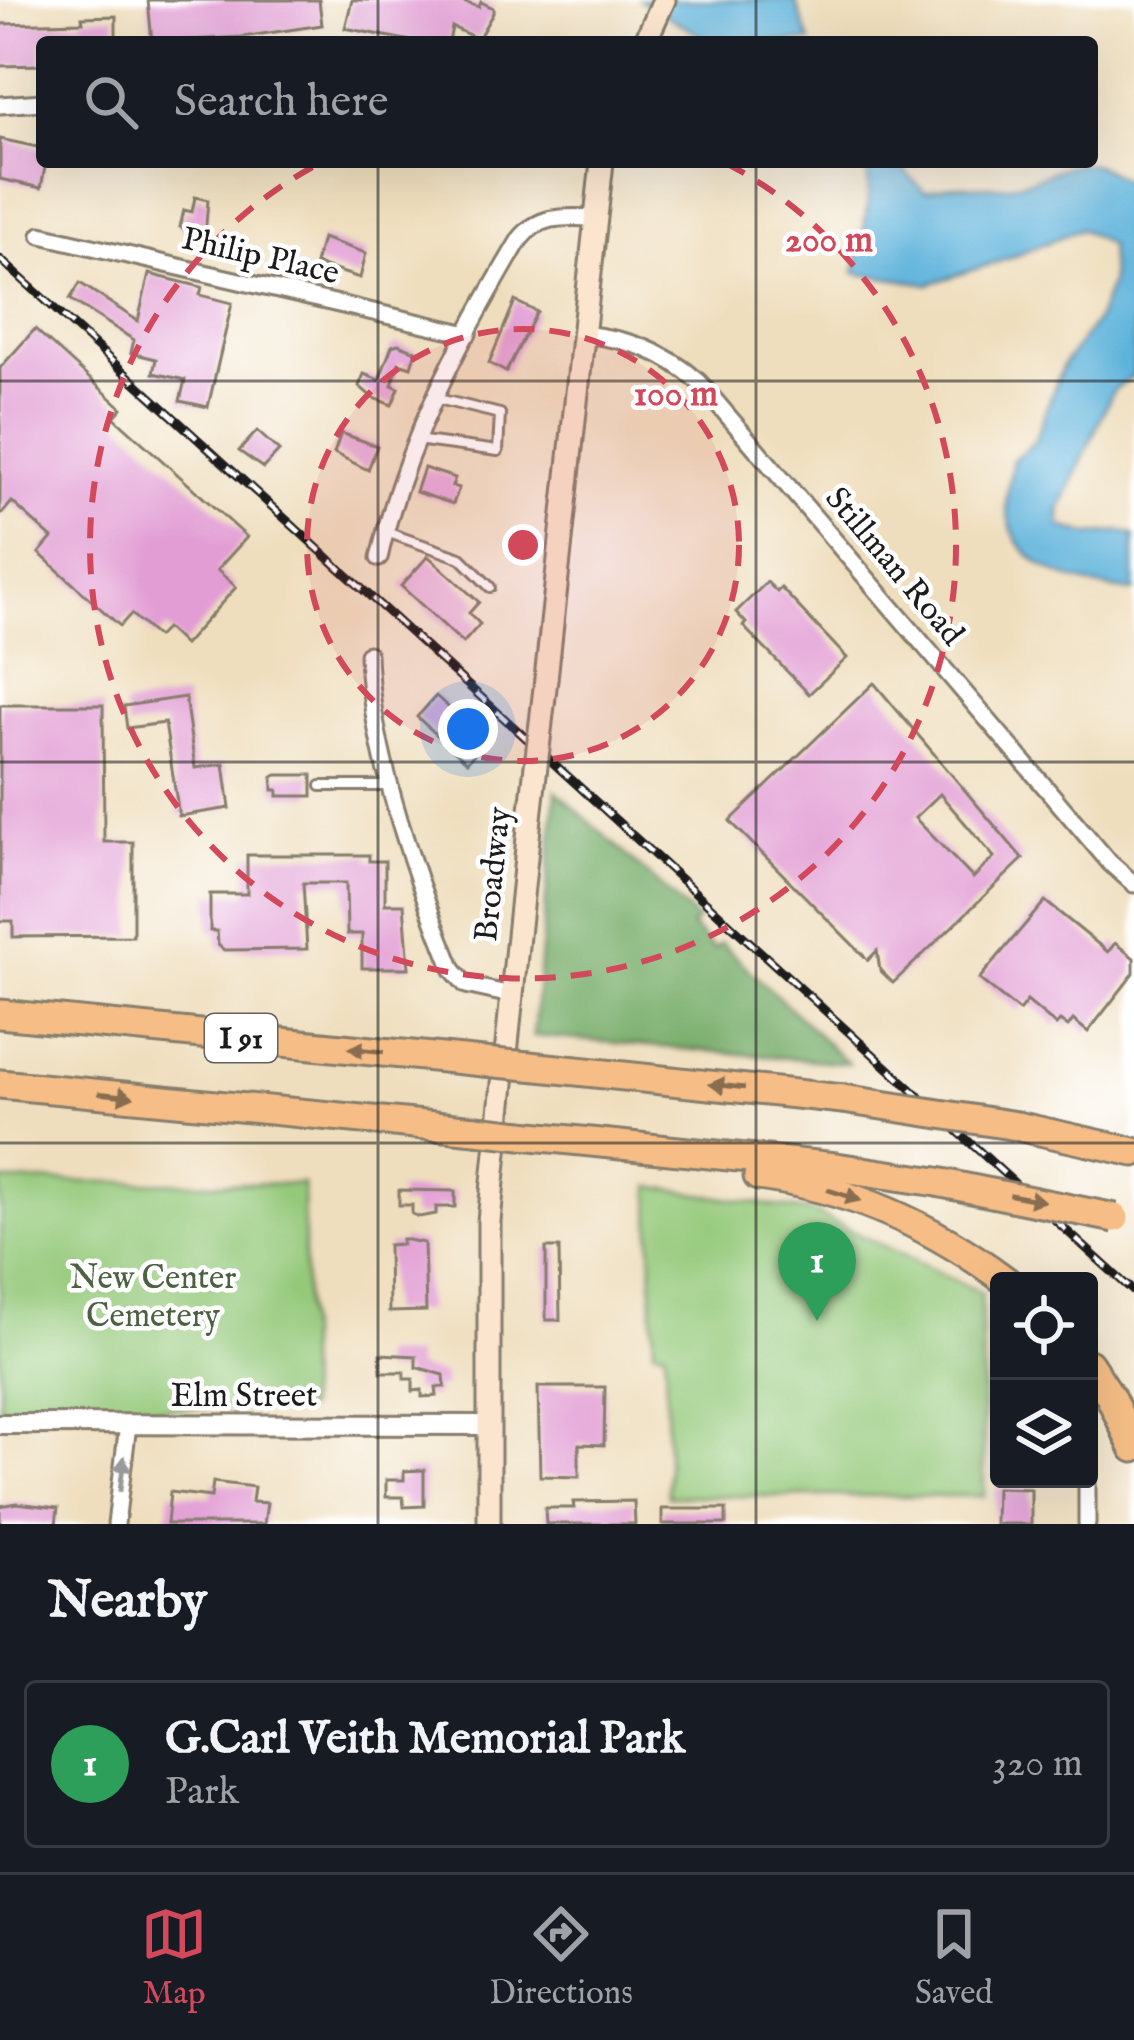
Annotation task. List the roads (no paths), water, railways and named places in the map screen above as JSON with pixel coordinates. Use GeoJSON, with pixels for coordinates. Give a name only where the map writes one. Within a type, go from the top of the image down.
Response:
{"type":"FeatureCollection","features":[{"type":"Feature","properties":{"kind":"highway","name":"I 91"},"geometry":{"type":"LineString","coordinates":[[0,1014],[843,1099],[1017,1126],[1134,1152]]}},
{"type":"Feature","properties":{"kind":"highway","name":"I 91"},"geometry":{"type":"LineString","coordinates":[[0,1084],[693,1152],[938,1182],[1124,1220]]}},
{"type":"Feature","properties":{"kind":"highway"},"geometry":{"type":"LineString","coordinates":[[693,1152],[736,1173],[808,1184],[884,1210],[942,1238],[993,1272]]}},
{"type":"Feature","properties":{"kind":"highway"},"geometry":{"type":"LineString","coordinates":[[1098,1378],[1134,1448]]}},
{"type":"Feature","properties":{"kind":"main road"},"geometry":{"type":"LineString","coordinates":[[648,34],[664,0]]}},
{"type":"Feature","properties":{"kind":"main road","name":"Broadway"},"geometry":{"type":"LineString","coordinates":[[489,1524],[489,1221],[601,168]]}},
{"type":"Feature","properties":{"kind":"street"},"geometry":{"type":"LineString","coordinates":[[0,105],[36,102]]}},
{"type":"Feature","properties":{"kind":"street"},"geometry":{"type":"LineString","coordinates":[[379,558],[414,439],[512,252],[532,225],[559,217],[594,218]]}},
{"type":"Feature","properties":{"kind":"street","name":"Philip Place"},"geometry":{"type":"LineString","coordinates":[[40,235],[468,334]]}},
{"type":"Feature","properties":{"kind":"street","name":"Stillman Road"},"geometry":{"type":"LineString","coordinates":[[582,334],[644,346],[677,363],[699,382],[1110,862],[1134,884]]}},
{"type":"Feature","properties":{"kind":"street"},"geometry":{"type":"LineString","coordinates":[[368,654],[373,710],[390,786],[453,970],[472,988],[511,995]]}},
{"type":"Feature","properties":{"kind":"street","name":"Elm Street"},"geometry":{"type":"LineString","coordinates":[[0,1424],[488,1425]]}},
{"type":"Feature","properties":{"kind":"street"},"geometry":{"type":"LineString","coordinates":[[116,1524],[128,1424]]}},
{"type":"Feature","properties":{"kind":"street"},"geometry":{"type":"LineString","coordinates":[[1087,1488],[1087,1524]]}},
{"type":"Feature","properties":{"kind":"lane"},"geometry":{"type":"LineString","coordinates":[[414,439],[498,451],[500,414],[434,398]]}},
{"type":"Feature","properties":{"kind":"lane"},"geometry":{"type":"LineString","coordinates":[[385,532],[461,558],[490,586]]}},
{"type":"Feature","properties":{"kind":"lane"},"geometry":{"type":"LineString","coordinates":[[321,786],[390,786]]}},
{"type":"Feature","properties":{"kind":"water"},"geometry":{"type":"Polygon","coordinates":[[[640,0],[795,0],[808,36],[701,36],[640,0]]]}},
{"type":"Feature","properties":{"kind":"water"},"geometry":{"type":"Polygon","coordinates":[[[1098,166],[1134,191],[1134,375],[1113,391],[1060,510],[1061,527],[1092,535],[1119,531],[1134,535],[1134,592],[1073,580],[1037,561],[1012,530],[1007,508],[1013,460],[1034,442],[1063,365],[1096,321],[1111,282],[1109,245],[1080,229],[929,284],[855,273],[868,199],[867,171],[902,168],[925,192],[1002,186],[1063,168],[1098,166]]]}},
{"type":"Feature","properties":{"kind":"railway"},"geometry":{"type":"LineString","coordinates":[[0,259],[1134,1292]]}},
{"type":"Feature","properties":{"kind":"place","name":"G.Carl Veith Memorial Park"},"geometry":{"type":"Point","coordinates":[817,1321]}},
{"type":"Feature","properties":{"kind":"park label","name":"New Center Cemetery"},"geometry":{"type":"Point","coordinates":[153,1295]}}]}
